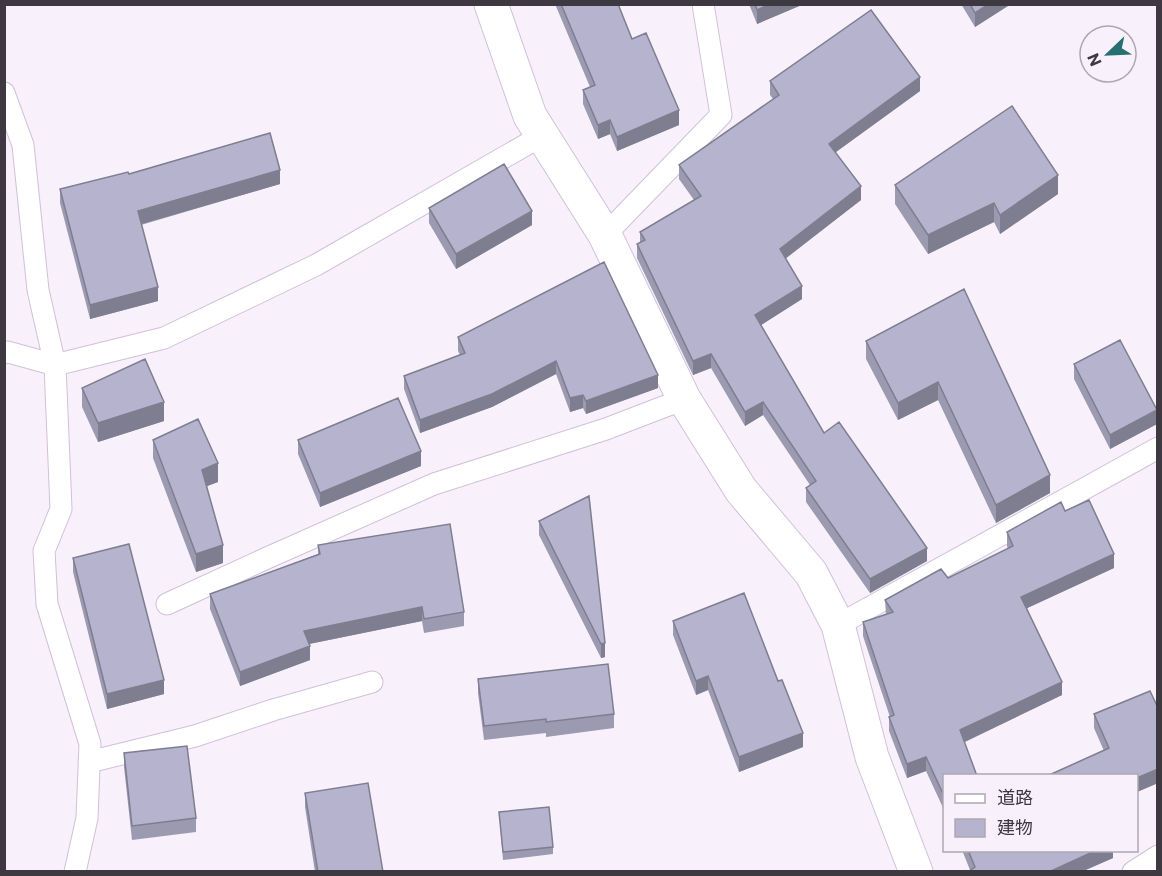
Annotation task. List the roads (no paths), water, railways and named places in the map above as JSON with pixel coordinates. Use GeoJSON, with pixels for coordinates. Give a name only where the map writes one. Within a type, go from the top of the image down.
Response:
{"type":"FeatureCollection","features":[{"type":"Feature","properties":{"kind":"street"},"geometry":{"type":"LineString","coordinates":[[490,4],[530,116],[605,235],[684,399],[741,490],[811,573],[838,625],[872,757],[916,872]]}},
{"type":"Feature","properties":{"kind":"lane"},"geometry":{"type":"LineString","coordinates":[[605,235],[722,115],[703,4]]}},
{"type":"Feature","properties":{"kind":"lane"},"geometry":{"type":"LineString","coordinates":[[4,93],[23,145],[38,290],[55,365],[62,509],[44,551],[47,604],[90,744],[87,818],[75,872]]}},
{"type":"Feature","properties":{"kind":"lane"},"geometry":{"type":"LineString","coordinates":[[4,352],[55,365],[164,338],[316,265],[543,135]]}},
{"type":"Feature","properties":{"kind":"lane"},"geometry":{"type":"LineString","coordinates":[[167,604],[435,484],[606,429],[684,399]]}},
{"type":"Feature","properties":{"kind":"lane"},"geometry":{"type":"LineString","coordinates":[[838,625],[1158,448]]}},
{"type":"Feature","properties":{"kind":"lane"},"geometry":{"type":"LineString","coordinates":[[89,762],[195,736],[273,710],[372,682]]}},
{"type":"Feature","properties":{"kind":"lane"},"geometry":{"type":"LineString","coordinates":[[1133,872],[1158,856]]}}]}
